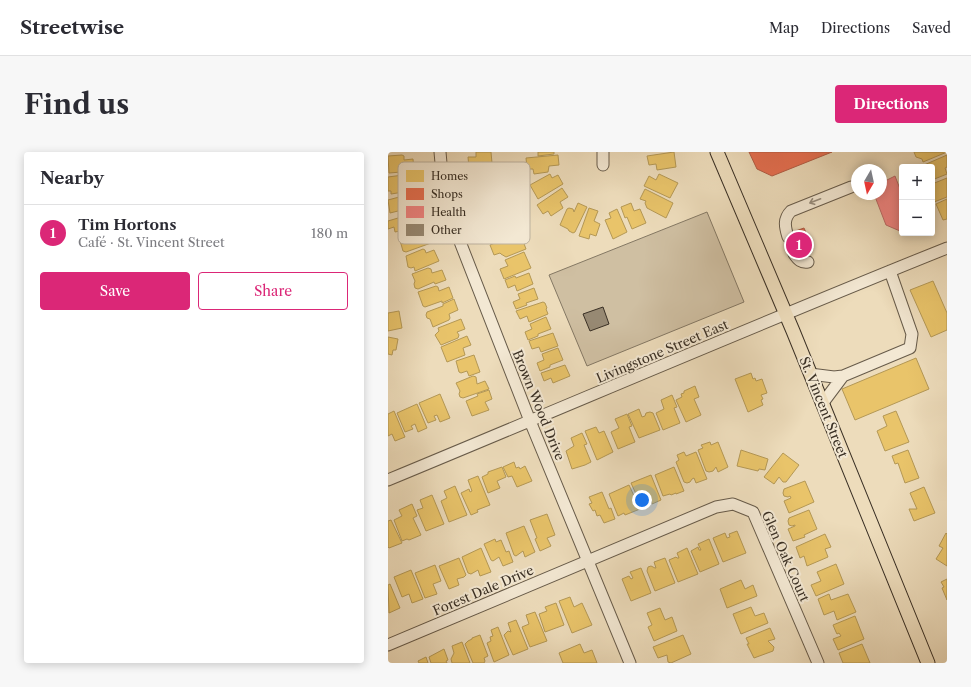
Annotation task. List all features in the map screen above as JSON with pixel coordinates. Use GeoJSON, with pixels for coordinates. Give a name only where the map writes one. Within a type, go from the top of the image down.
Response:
{"type":"FeatureCollection","features":[{"type":"Feature","properties":{"kind":"main road","name":"St. Vincent Street"},"geometry":{"type":"LineString","coordinates":[[717,152],[785,313],[928,663]]}},
{"type":"Feature","properties":{"kind":"street","name":"Brown Wood Drive"},"geometry":{"type":"LineString","coordinates":[[440,152],[441,162]]}},
{"type":"Feature","properties":{"kind":"street"},"geometry":{"type":"LineString","coordinates":[[603,152],[603,165]]}},
{"type":"Feature","properties":{"kind":"street"},"geometry":{"type":"LineString","coordinates":[[788,237],[785,223],[787,214],[790,211],[851,187]]}},
{"type":"Feature","properties":{"kind":"street","name":"Brown Wood Drive"},"geometry":{"type":"LineString","coordinates":[[461,244],[530,421],[630,663]]}},
{"type":"Feature","properties":{"kind":"street","name":"Livingstone Street East"},"geometry":{"type":"LineString","coordinates":[[388,480],[785,313],[947,248]]}},
{"type":"Feature","properties":{"kind":"street"},"geometry":{"type":"LineString","coordinates":[[794,254],[797,259],[803,262],[808,262]]}},
{"type":"Feature","properties":{"kind":"street"},"geometry":{"type":"LineString","coordinates":[[810,374],[834,377],[843,376],[910,348],[912,334],[890,270]]}},
{"type":"Feature","properties":{"kind":"street"},"geometry":{"type":"LineString","coordinates":[[822,404],[843,376]]}},
{"type":"Feature","properties":{"kind":"street","name":"Glen Oak Court"},"geometry":{"type":"LineString","coordinates":[[588,562],[716,508],[733,504],[753,512],[818,663]]}},
{"type":"Feature","properties":{"kind":"street","name":"Forest Dale Drive"},"geometry":{"type":"LineString","coordinates":[[388,645],[588,562]]}},
{"type":"Feature","properties":{"kind":"shaded area"},"geometry":{"type":"Polygon","coordinates":[[[707,212],[744,302],[587,366],[549,275],[707,212]]]}},
{"type":"Feature","properties":{"kind":"building: Homes"},"geometry":{"type":"Polygon","coordinates":[[[476,152],[491,152],[492,162],[468,162],[468,157],[476,157],[476,152]]]}},
{"type":"Feature","properties":{"kind":"building: Homes"},"geometry":{"type":"Polygon","coordinates":[[[538,152],[554,152],[554,154],[538,156],[538,152]]]}},
{"type":"Feature","properties":{"kind":"building: Homes"},"geometry":{"type":"Polygon","coordinates":[[[674,152],[676,167],[657,170],[656,164],[649,165],[647,156],[674,152]]]}},
{"type":"Feature","properties":{"kind":"building: Homes"},"geometry":{"type":"Polygon","coordinates":[[[914,152],[947,152],[923,162],[922,159],[916,157],[914,152]]]}},
{"type":"Feature","properties":{"kind":"building: Homes"},"geometry":{"type":"Polygon","coordinates":[[[402,155],[404,156],[404,160],[413,159],[413,162],[398,162],[398,172],[389,173],[388,156],[402,155]]]}},
{"type":"Feature","properties":{"kind":"building: Homes"},"geometry":{"type":"Polygon","coordinates":[[[558,155],[559,165],[549,166],[548,172],[534,174],[533,169],[530,169],[530,162],[526,162],[526,158],[558,155]]]}},
{"type":"Feature","properties":{"kind":"building: Homes"},"geometry":{"type":"Polygon","coordinates":[[[947,155],[947,167],[945,168],[947,174],[935,179],[935,164],[926,164],[947,155]]]}},
{"type":"Feature","properties":{"kind":"building: Homes"},"geometry":{"type":"Polygon","coordinates":[[[550,174],[552,178],[558,175],[563,184],[538,199],[530,185],[550,174]]]}},
{"type":"Feature","properties":{"kind":"building: Homes"},"geometry":{"type":"Polygon","coordinates":[[[659,174],[678,183],[670,198],[644,186],[649,176],[656,180],[659,174]]]}},
{"type":"Feature","properties":{"kind":"building: Homes"},"geometry":{"type":"Polygon","coordinates":[[[398,176],[398,193],[391,194],[391,191],[388,191],[388,177],[398,176]]]}},
{"type":"Feature","properties":{"kind":"building: Homes"},"geometry":{"type":"Polygon","coordinates":[[[947,178],[947,197],[935,202],[935,200],[935,183],[947,178]]]}},
{"type":"Feature","properties":{"kind":"building: Homes"},"geometry":{"type":"Polygon","coordinates":[[[562,188],[568,197],[560,202],[563,208],[551,216],[548,211],[543,214],[537,205],[562,188]]]}},
{"type":"Feature","properties":{"kind":"building: Homes"},"geometry":{"type":"Polygon","coordinates":[[[645,189],[673,203],[666,218],[647,208],[645,203],[646,201],[640,199],[645,189]]]}},
{"type":"Feature","properties":{"kind":"building: Homes"},"geometry":{"type":"Polygon","coordinates":[[[398,197],[398,211],[390,213],[388,200],[398,197]]]}},
{"type":"Feature","properties":{"kind":"building: Homes"},"geometry":{"type":"Polygon","coordinates":[[[947,199],[947,219],[943,220],[936,204],[947,199]]]}},
{"type":"Feature","properties":{"kind":"building: Homes"},"geometry":{"type":"Polygon","coordinates":[[[578,203],[587,207],[575,232],[573,233],[560,225],[567,209],[573,209],[574,212],[578,203]]]}},
{"type":"Feature","properties":{"kind":"building: Homes"},"geometry":{"type":"Polygon","coordinates":[[[631,203],[634,211],[640,209],[646,223],[632,229],[627,217],[625,218],[621,207],[631,203]]]}},
{"type":"Feature","properties":{"kind":"building: Homes"},"geometry":{"type":"Polygon","coordinates":[[[589,208],[598,211],[594,221],[600,224],[596,236],[590,234],[589,239],[579,236],[589,208]]]}},
{"type":"Feature","properties":{"kind":"building: Homes"},"geometry":{"type":"Polygon","coordinates":[[[617,209],[627,232],[613,239],[605,220],[611,218],[609,213],[617,209]]]}},
{"type":"Feature","properties":{"kind":"building: Homes"},"geometry":{"type":"Polygon","coordinates":[[[398,218],[398,231],[395,232],[394,227],[388,229],[388,221],[398,218]]]}},
{"type":"Feature","properties":{"kind":"building: Homes"},"geometry":{"type":"Polygon","coordinates":[[[401,244],[428,244],[406,252],[403,251],[401,244]]]}},
{"type":"Feature","properties":{"kind":"building: Homes"},"geometry":{"type":"Polygon","coordinates":[[[524,244],[526,249],[506,257],[500,253],[494,255],[490,245],[524,244]]]}},
{"type":"Feature","properties":{"kind":"building: Homes"},"geometry":{"type":"Polygon","coordinates":[[[423,249],[426,253],[434,250],[439,261],[415,271],[414,267],[408,267],[406,256],[423,249]]]}},
{"type":"Feature","properties":{"kind":"building: Homes"},"geometry":{"type":"Polygon","coordinates":[[[524,252],[531,268],[504,279],[500,269],[508,266],[505,260],[524,252]]]}},
{"type":"Feature","properties":{"kind":"building: Homes"},"geometry":{"type":"Polygon","coordinates":[[[428,268],[431,269],[432,273],[442,270],[446,280],[435,284],[434,282],[418,289],[415,288],[415,281],[412,274],[428,268]]]}},
{"type":"Feature","properties":{"kind":"building: Homes"},"geometry":{"type":"Polygon","coordinates":[[[529,273],[533,284],[517,291],[515,285],[508,288],[505,280],[529,273]]]}},
{"type":"Feature","properties":{"kind":"building: Homes"},"geometry":{"type":"Polygon","coordinates":[[[933,281],[947,313],[947,330],[931,337],[910,290],[933,281]]]}},
{"type":"Feature","properties":{"kind":"building: Homes"},"geometry":{"type":"Polygon","coordinates":[[[436,286],[438,287],[439,291],[449,287],[453,298],[442,303],[442,301],[425,307],[423,306],[418,292],[436,286]]]}},
{"type":"Feature","properties":{"kind":"building: Homes"},"geometry":{"type":"Polygon","coordinates":[[[534,288],[538,299],[526,303],[527,305],[516,309],[513,302],[520,299],[518,294],[534,288]]]}},
{"type":"Feature","properties":{"kind":"building: Homes"},"geometry":{"type":"Polygon","coordinates":[[[454,299],[458,310],[449,314],[449,320],[433,327],[430,319],[427,318],[427,312],[443,306],[443,304],[454,299]]]}},
{"type":"Feature","properties":{"kind":"building: Homes"},"geometry":{"type":"Polygon","coordinates":[[[543,302],[545,303],[548,314],[529,322],[527,316],[520,319],[516,311],[543,302]]]}},
{"type":"Feature","properties":{"kind":"building: Homes"},"geometry":{"type":"Polygon","coordinates":[[[399,311],[402,328],[388,331],[388,313],[399,311]]]}},
{"type":"Feature","properties":{"kind":"building: Homes"},"geometry":{"type":"Polygon","coordinates":[[[546,317],[551,329],[528,340],[525,332],[532,329],[530,324],[546,317]]]}},
{"type":"Feature","properties":{"kind":"building: Homes"},"geometry":{"type":"Polygon","coordinates":[[[461,319],[465,329],[457,332],[459,335],[458,338],[441,345],[435,335],[439,331],[438,328],[461,319]]]}},
{"type":"Feature","properties":{"kind":"building: Homes"},"geometry":{"type":"Polygon","coordinates":[[[553,333],[558,346],[541,352],[539,347],[532,349],[529,341],[553,333]]]}},
{"type":"Feature","properties":{"kind":"building: Homes"},"geometry":{"type":"Polygon","coordinates":[[[467,336],[471,345],[463,348],[465,355],[447,362],[441,347],[467,336]]]}},
{"type":"Feature","properties":{"kind":"building: Homes"},"geometry":{"type":"Polygon","coordinates":[[[388,337],[398,339],[396,350],[393,350],[392,355],[388,354],[388,337]]]}},
{"type":"Feature","properties":{"kind":"building: Homes"},"geometry":{"type":"Polygon","coordinates":[[[558,348],[563,360],[540,371],[537,363],[544,360],[542,354],[558,348]]]}},
{"type":"Feature","properties":{"kind":"building: Homes"},"geometry":{"type":"Polygon","coordinates":[[[474,355],[480,372],[469,376],[467,371],[461,373],[459,372],[456,361],[474,355]]]}},
{"type":"Feature","properties":{"kind":"building: Homes"},"geometry":{"type":"Polygon","coordinates":[[[916,358],[929,389],[855,420],[842,389],[916,358]]]}},
{"type":"Feature","properties":{"kind":"building: Homes"},"geometry":{"type":"Polygon","coordinates":[[[565,365],[570,376],[553,383],[551,378],[544,381],[541,373],[565,365]]]}},
{"type":"Feature","properties":{"kind":"building: Homes"},"geometry":{"type":"Polygon","coordinates":[[[751,373],[753,379],[755,378],[756,381],[762,379],[767,393],[761,395],[763,405],[748,412],[735,379],[751,373]]]}},
{"type":"Feature","properties":{"kind":"building: Homes"},"geometry":{"type":"Polygon","coordinates":[[[473,376],[476,377],[477,384],[485,381],[489,389],[463,398],[460,397],[460,391],[456,383],[473,376]]]}},
{"type":"Feature","properties":{"kind":"building: Homes"},"geometry":{"type":"Polygon","coordinates":[[[695,386],[699,397],[694,399],[701,415],[686,422],[676,400],[682,397],[681,394],[684,393],[684,391],[695,386]]]}},
{"type":"Feature","properties":{"kind":"building: Homes"},"geometry":{"type":"Polygon","coordinates":[[[489,390],[492,399],[485,402],[489,410],[472,416],[466,401],[478,396],[477,394],[489,390]]]}},
{"type":"Feature","properties":{"kind":"building: Homes"},"geometry":{"type":"Polygon","coordinates":[[[440,394],[450,418],[440,422],[437,415],[434,416],[436,420],[428,423],[419,403],[440,394]]]}},
{"type":"Feature","properties":{"kind":"building: Homes"},"geometry":{"type":"Polygon","coordinates":[[[672,395],[677,407],[674,408],[680,423],[663,430],[656,413],[664,409],[661,400],[672,395]]]}},
{"type":"Feature","properties":{"kind":"building: Homes"},"geometry":{"type":"Polygon","coordinates":[[[417,404],[427,428],[418,432],[415,424],[411,426],[413,429],[405,432],[397,413],[417,404]]]}},
{"type":"Feature","properties":{"kind":"building: Homes"},"geometry":{"type":"Polygon","coordinates":[[[639,409],[642,417],[645,416],[646,413],[653,413],[660,430],[639,438],[628,414],[639,409]]]}},
{"type":"Feature","properties":{"kind":"building: Homes"},"geometry":{"type":"Polygon","coordinates":[[[394,411],[405,437],[395,441],[392,434],[388,436],[388,414],[394,411]]]}},
{"type":"Feature","properties":{"kind":"building: Homes"},"geometry":{"type":"Polygon","coordinates":[[[896,411],[909,442],[885,451],[877,431],[887,426],[883,416],[896,411]]]}},
{"type":"Feature","properties":{"kind":"building: Homes"},"geometry":{"type":"Polygon","coordinates":[[[627,414],[632,426],[629,427],[635,442],[618,449],[611,432],[619,428],[615,419],[627,414]]]}},
{"type":"Feature","properties":{"kind":"building: Homes"},"geometry":{"type":"Polygon","coordinates":[[[596,427],[599,433],[604,431],[613,452],[597,460],[585,431],[596,427]]]}},
{"type":"Feature","properties":{"kind":"building: Homes"},"geometry":{"type":"Polygon","coordinates":[[[582,433],[587,444],[584,445],[591,462],[572,469],[566,451],[574,446],[571,438],[582,433]]]}},
{"type":"Feature","properties":{"kind":"building: Homes"},"geometry":{"type":"Polygon","coordinates":[[[710,442],[711,445],[718,442],[728,467],[718,472],[716,467],[713,471],[706,471],[698,450],[703,448],[701,445],[710,442]]]}},
{"type":"Feature","properties":{"kind":"building: Homes"},"geometry":{"type":"Polygon","coordinates":[[[741,450],[768,459],[765,470],[759,469],[758,471],[737,466],[741,450]]]}},
{"type":"Feature","properties":{"kind":"building: Homes"},"geometry":{"type":"Polygon","coordinates":[[[908,450],[919,478],[905,483],[898,463],[895,464],[892,456],[908,450]]]}},
{"type":"Feature","properties":{"kind":"building: Homes"},"geometry":{"type":"Polygon","coordinates":[[[684,452],[686,456],[696,452],[707,479],[696,483],[694,478],[690,482],[684,482],[676,462],[679,460],[677,455],[684,452]]]}},
{"type":"Feature","properties":{"kind":"building: Homes"},"geometry":{"type":"Polygon","coordinates":[[[783,453],[799,465],[786,482],[783,482],[779,477],[774,484],[764,477],[783,453]]]}},
{"type":"Feature","properties":{"kind":"building: Homes"},"geometry":{"type":"Polygon","coordinates":[[[514,462],[516,468],[519,467],[520,469],[525,466],[532,481],[517,487],[512,476],[508,477],[503,467],[514,462]]]}},
{"type":"Feature","properties":{"kind":"building: Homes"},"geometry":{"type":"Polygon","coordinates":[[[502,467],[506,477],[497,481],[500,488],[488,493],[482,477],[488,474],[488,472],[502,467]]]}},
{"type":"Feature","properties":{"kind":"building: Homes"},"geometry":{"type":"Polygon","coordinates":[[[674,467],[684,491],[663,496],[655,475],[674,467]]]}},
{"type":"Feature","properties":{"kind":"building: Homes"},"geometry":{"type":"Polygon","coordinates":[[[651,475],[661,500],[652,504],[651,500],[641,505],[631,483],[651,475]]]}},
{"type":"Feature","properties":{"kind":"building: Homes"},"geometry":{"type":"Polygon","coordinates":[[[478,476],[490,505],[477,510],[478,512],[471,515],[461,493],[469,489],[470,492],[472,491],[468,480],[478,476]]]}},
{"type":"Feature","properties":{"kind":"building: Homes"},"geometry":{"type":"Polygon","coordinates":[[[805,481],[814,502],[789,513],[784,501],[791,498],[790,496],[784,496],[784,489],[805,481]]]}},
{"type":"Feature","properties":{"kind":"building: Homes"},"geometry":{"type":"Polygon","coordinates":[[[629,485],[640,509],[618,516],[609,494],[629,485]]]}},
{"type":"Feature","properties":{"kind":"building: Homes"},"geometry":{"type":"Polygon","coordinates":[[[455,486],[467,515],[449,522],[441,501],[447,498],[444,491],[455,486]]]}},
{"type":"Feature","properties":{"kind":"building: Homes"},"geometry":{"type":"Polygon","coordinates":[[[924,487],[935,513],[914,521],[909,509],[917,509],[910,493],[924,487]]]}},
{"type":"Feature","properties":{"kind":"building: Homes"},"geometry":{"type":"Polygon","coordinates":[[[602,492],[615,519],[604,523],[600,515],[597,516],[595,510],[593,511],[589,504],[592,503],[589,497],[602,492]]]}},
{"type":"Feature","properties":{"kind":"building: Homes"},"geometry":{"type":"Polygon","coordinates":[[[432,495],[444,524],[426,531],[417,510],[423,508],[420,500],[432,495]]]}},
{"type":"Feature","properties":{"kind":"building: Homes"},"geometry":{"type":"Polygon","coordinates":[[[412,504],[417,516],[413,518],[421,535],[402,541],[394,520],[402,516],[399,510],[412,504]]]}},
{"type":"Feature","properties":{"kind":"building: Homes"},"geometry":{"type":"Polygon","coordinates":[[[809,510],[817,529],[804,535],[805,537],[793,541],[788,529],[795,525],[789,525],[789,518],[809,510]]]}},
{"type":"Feature","properties":{"kind":"building: Homes"},"geometry":{"type":"Polygon","coordinates":[[[547,514],[555,535],[547,538],[551,546],[540,551],[530,520],[547,514]]]}},
{"type":"Feature","properties":{"kind":"building: Homes"},"geometry":{"type":"Polygon","coordinates":[[[391,520],[402,543],[389,548],[388,521],[391,520]]]}},
{"type":"Feature","properties":{"kind":"building: Homes"},"geometry":{"type":"Polygon","coordinates":[[[524,526],[535,552],[525,557],[523,551],[516,556],[514,555],[506,533],[524,526]]]}},
{"type":"Feature","properties":{"kind":"building: Homes"},"geometry":{"type":"Polygon","coordinates":[[[737,531],[746,553],[723,562],[713,538],[725,533],[727,538],[730,537],[729,534],[737,531]]]}},
{"type":"Feature","properties":{"kind":"building: Homes"},"geometry":{"type":"Polygon","coordinates":[[[946,533],[947,566],[936,559],[943,548],[939,546],[946,533]]]}},
{"type":"Feature","properties":{"kind":"building: Homes"},"geometry":{"type":"Polygon","coordinates":[[[825,534],[831,547],[825,549],[828,557],[807,566],[804,556],[800,558],[796,547],[825,534]]]}},
{"type":"Feature","properties":{"kind":"building: Homes"},"geometry":{"type":"Polygon","coordinates":[[[495,539],[496,542],[501,540],[506,552],[509,551],[513,562],[503,566],[499,557],[493,561],[491,560],[484,544],[495,539]]]}},
{"type":"Feature","properties":{"kind":"building: Homes"},"geometry":{"type":"Polygon","coordinates":[[[709,539],[719,564],[700,572],[691,551],[698,547],[699,550],[701,550],[698,544],[709,539]]]}},
{"type":"Feature","properties":{"kind":"building: Homes"},"geometry":{"type":"Polygon","coordinates":[[[481,548],[491,572],[480,576],[478,570],[471,574],[468,573],[462,557],[481,548]]]}},
{"type":"Feature","properties":{"kind":"building: Homes"},"geometry":{"type":"Polygon","coordinates":[[[687,548],[698,574],[678,582],[669,560],[676,557],[679,558],[677,553],[687,548]]]}},
{"type":"Feature","properties":{"kind":"building: Homes"},"geometry":{"type":"Polygon","coordinates":[[[459,558],[466,575],[457,579],[459,585],[449,589],[439,566],[459,558]]]}},
{"type":"Feature","properties":{"kind":"building: Homes"},"geometry":{"type":"Polygon","coordinates":[[[665,558],[675,583],[655,591],[647,571],[648,567],[651,566],[656,568],[654,562],[665,558]]]}},
{"type":"Feature","properties":{"kind":"building: Homes"},"geometry":{"type":"Polygon","coordinates":[[[836,564],[844,584],[816,596],[811,585],[821,581],[817,572],[836,564]]]}},
{"type":"Feature","properties":{"kind":"building: Homes"},"geometry":{"type":"Polygon","coordinates":[[[435,565],[441,581],[433,584],[437,594],[425,598],[415,573],[435,565]]]}},
{"type":"Feature","properties":{"kind":"building: Homes"},"geometry":{"type":"Polygon","coordinates":[[[641,568],[651,593],[631,601],[622,579],[629,576],[631,579],[633,578],[630,572],[641,568]]]}},
{"type":"Feature","properties":{"kind":"building: Homes"},"geometry":{"type":"Polygon","coordinates":[[[411,570],[423,599],[412,603],[409,594],[402,597],[394,577],[411,570]]]}},
{"type":"Feature","properties":{"kind":"building: Homes"},"geometry":{"type":"Polygon","coordinates":[[[947,579],[947,600],[942,588],[944,587],[941,582],[947,579]]]}},
{"type":"Feature","properties":{"kind":"building: Homes"},"geometry":{"type":"Polygon","coordinates":[[[741,580],[745,589],[753,585],[757,596],[727,608],[720,589],[741,580]]]}},
{"type":"Feature","properties":{"kind":"building: Homes"},"geometry":{"type":"Polygon","coordinates":[[[390,584],[400,608],[389,613],[388,585],[390,584]]]}},
{"type":"Feature","properties":{"kind":"building: Homes"},"geometry":{"type":"Polygon","coordinates":[[[829,594],[831,600],[848,594],[856,612],[837,620],[834,611],[824,615],[818,599],[829,594]]]}},
{"type":"Feature","properties":{"kind":"building: Homes"},"geometry":{"type":"Polygon","coordinates":[[[570,597],[574,607],[582,603],[592,625],[572,633],[559,601],[570,597]]]}},
{"type":"Feature","properties":{"kind":"building: Homes"},"geometry":{"type":"Polygon","coordinates":[[[556,603],[564,625],[545,632],[539,614],[547,611],[545,607],[556,603]]]}},
{"type":"Feature","properties":{"kind":"building: Homes"},"geometry":{"type":"Polygon","coordinates":[[[751,607],[755,616],[764,613],[768,623],[741,634],[733,614],[751,607]]]}},
{"type":"Feature","properties":{"kind":"building: Homes"},"geometry":{"type":"Polygon","coordinates":[[[660,608],[665,620],[672,617],[677,631],[654,641],[648,627],[652,625],[647,613],[660,608]]]}},
{"type":"Feature","properties":{"kind":"building: Homes"},"geometry":{"type":"Polygon","coordinates":[[[535,612],[547,641],[530,647],[522,627],[529,624],[526,615],[535,612]]]}},
{"type":"Feature","properties":{"kind":"building: Homes"},"geometry":{"type":"Polygon","coordinates":[[[855,616],[864,639],[838,650],[833,639],[841,636],[839,633],[837,634],[833,625],[855,616]]]}},
{"type":"Feature","properties":{"kind":"building: Homes"},"geometry":{"type":"Polygon","coordinates":[[[516,620],[528,649],[513,655],[504,635],[508,631],[511,632],[508,623],[516,620]]]}},
{"type":"Feature","properties":{"kind":"building: Homes"},"geometry":{"type":"Polygon","coordinates":[[[498,627],[509,655],[494,662],[487,643],[491,641],[490,637],[493,636],[491,630],[498,627]]]}},
{"type":"Feature","properties":{"kind":"building: Homes"},"geometry":{"type":"Polygon","coordinates":[[[770,628],[775,639],[768,641],[774,647],[773,651],[754,658],[747,644],[749,644],[746,638],[770,628]]]}},
{"type":"Feature","properties":{"kind":"building: Homes"},"geometry":{"type":"Polygon","coordinates":[[[480,635],[488,656],[484,658],[484,663],[473,663],[465,644],[472,638],[480,635]]]}},
{"type":"Feature","properties":{"kind":"building: Homes"},"geometry":{"type":"Polygon","coordinates":[[[683,635],[691,654],[671,663],[668,662],[667,655],[658,658],[653,647],[683,635]]]}},
{"type":"Feature","properties":{"kind":"building: Homes"},"geometry":{"type":"Polygon","coordinates":[[[462,642],[470,663],[452,663],[451,659],[454,653],[452,646],[462,642]]]}},
{"type":"Feature","properties":{"kind":"building: Homes"},"geometry":{"type":"Polygon","coordinates":[[[580,644],[584,653],[592,650],[597,663],[563,663],[559,653],[580,644]]]}},
{"type":"Feature","properties":{"kind":"building: Homes"},"geometry":{"type":"Polygon","coordinates":[[[862,644],[870,663],[843,663],[839,653],[862,644]]]}},
{"type":"Feature","properties":{"kind":"building: Homes"},"geometry":{"type":"Polygon","coordinates":[[[444,649],[448,660],[446,661],[447,663],[431,663],[429,657],[444,649]]]}},
{"type":"Feature","properties":{"kind":"building: Homes"},"geometry":{"type":"Polygon","coordinates":[[[426,657],[428,663],[419,663],[418,661],[426,657]]]}},
{"type":"Feature","properties":{"kind":"building: Shops"},"geometry":{"type":"Polygon","coordinates":[[[749,152],[832,152],[772,176],[757,169],[749,152]]]}},
{"type":"Feature","properties":{"kind":"building: Shops"},"geometry":{"type":"Polygon","coordinates":[[[804,228],[813,249],[798,255],[790,252],[785,240],[790,233],[804,228]]]}},
{"type":"Feature","properties":{"kind":"building: Health"},"geometry":{"type":"Polygon","coordinates":[[[895,176],[899,186],[899,231],[886,225],[876,200],[887,200],[887,180],[895,176]]]}},
{"type":"Feature","properties":{"kind":"building: Other"},"geometry":{"type":"Polygon","coordinates":[[[603,307],[609,324],[590,331],[583,314],[603,307]]]}},
{"type":"Feature","properties":{"kind":"tunnel"},"geometry":{"type":"LineString","coordinates":[[788,237],[794,254]]}},
{"type":"Feature","properties":{"kind":"place","name":"Tim Hortons"},"geometry":{"type":"Point","coordinates":[799,245]}}]}
